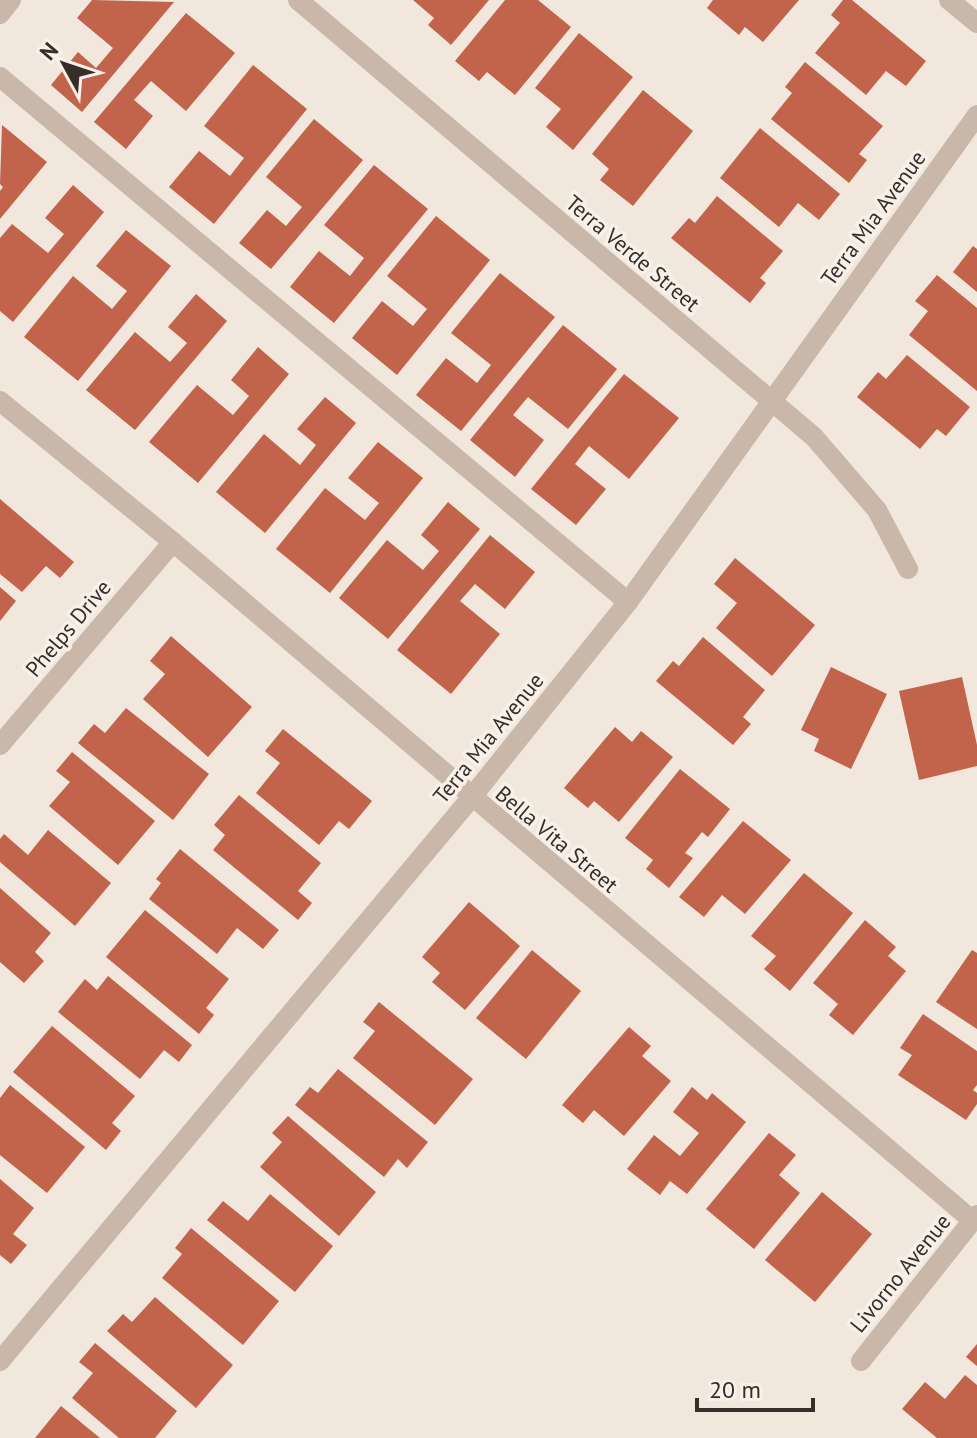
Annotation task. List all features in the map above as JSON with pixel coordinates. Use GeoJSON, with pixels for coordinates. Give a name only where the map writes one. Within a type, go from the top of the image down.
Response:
{"type":"FeatureCollection","features":[{"type":"Feature","properties":{"kind":"street"},"geometry":{"type":"LineString","coordinates":[[0,14],[11,0]]}},
{"type":"Feature","properties":{"kind":"street","name":"Terra Verde Street"},"geometry":{"type":"LineString","coordinates":[[298,0],[814,437],[877,510],[908,569]]}},
{"type":"Feature","properties":{"kind":"street"},"geometry":{"type":"LineString","coordinates":[[949,0],[977,23]]}},
{"type":"Feature","properties":{"kind":"street"},"geometry":{"type":"LineString","coordinates":[[0,77],[628,602]]}},
{"type":"Feature","properties":{"kind":"street","name":"Terra Mia Avenue"},"geometry":{"type":"LineString","coordinates":[[0,1361],[471,798],[628,602],[977,115]]}},
{"type":"Feature","properties":{"kind":"street","name":"Bella Vita Street"},"geometry":{"type":"LineString","coordinates":[[0,401],[173,542],[471,798],[975,1218]]}},
{"type":"Feature","properties":{"kind":"street","name":"Phelps Drive"},"geometry":{"type":"LineString","coordinates":[[0,745],[173,542]]}},
{"type":"Feature","properties":{"kind":"street","name":"Livorno Avenue"},"geometry":{"type":"LineString","coordinates":[[861,1361],[975,1218]]}},
{"type":"Feature","properties":{"kind":"building"},"geometry":{"type":"Polygon","coordinates":[[[92,0],[174,2],[82,112],[51,85],[78,52],[96,68],[113,48],[77,18],[92,0]]]}},
{"type":"Feature","properties":{"kind":"building"},"geometry":{"type":"Polygon","coordinates":[[[413,0],[489,0],[451,45],[428,25],[434,18],[413,0]]]}},
{"type":"Feature","properties":{"kind":"building"},"geometry":{"type":"Polygon","coordinates":[[[505,0],[538,0],[571,27],[515,95],[487,72],[479,81],[455,61],[505,0]]]}},
{"type":"Feature","properties":{"kind":"building"},"geometry":{"type":"Polygon","coordinates":[[[713,0],[799,0],[763,42],[745,27],[739,35],[707,8],[713,0]]]}},
{"type":"Feature","properties":{"kind":"building"},"geometry":{"type":"Polygon","coordinates":[[[843,0],[852,0],[926,61],[906,86],[886,71],[866,95],[815,53],[840,23],[831,15],[843,0]]]}},
{"type":"Feature","properties":{"kind":"building"},"geometry":{"type":"Polygon","coordinates":[[[186,13],[235,53],[186,111],[151,81],[134,100],[153,116],[126,149],[94,122],[186,13]]]}},
{"type":"Feature","properties":{"kind":"building"},"geometry":{"type":"Polygon","coordinates":[[[579,33],[633,77],[573,150],[546,127],[561,109],[535,88],[579,33]]]}},
{"type":"Feature","properties":{"kind":"building"},"geometry":{"type":"Polygon","coordinates":[[[805,62],[883,126],[859,154],[867,160],[849,183],[771,119],[792,93],[785,87],[805,62]]]}},
{"type":"Feature","properties":{"kind":"building"},"geometry":{"type":"Polygon","coordinates":[[[253,65],[307,109],[214,224],[169,187],[199,151],[230,176],[244,158],[204,126],[253,65]]]}},
{"type":"Feature","properties":{"kind":"building"},"geometry":{"type":"Polygon","coordinates":[[[643,90],[693,131],[633,206],[600,180],[609,169],[592,154],[643,90]]]}},
{"type":"Feature","properties":{"kind":"building"},"geometry":{"type":"Polygon","coordinates":[[[314,119],[363,160],[271,269],[239,243],[267,210],[286,226],[302,207],[266,177],[314,119]]]}},
{"type":"Feature","properties":{"kind":"building"},"geometry":{"type":"Polygon","coordinates":[[[2,125],[47,162],[0,219],[0,191],[3,187],[0,184],[2,125]]]}},
{"type":"Feature","properties":{"kind":"building"},"geometry":{"type":"Polygon","coordinates":[[[760,128],[840,194],[819,220],[798,203],[779,227],[720,178],[760,128]]]}},
{"type":"Feature","properties":{"kind":"building"},"geometry":{"type":"Polygon","coordinates":[[[374,165],[428,209],[334,323],[290,287],[319,251],[350,276],[364,258],[324,225],[374,165]]]}},
{"type":"Feature","properties":{"kind":"building"},"geometry":{"type":"Polygon","coordinates":[[[73,185],[104,212],[13,322],[0,311],[0,238],[12,224],[48,253],[64,234],[45,218],[73,185]]]}},
{"type":"Feature","properties":{"kind":"building"},"geometry":{"type":"Polygon","coordinates":[[[717,196],[783,251],[760,278],[766,283],[750,303],[671,238],[689,218],[695,223],[717,196]]]}},
{"type":"Feature","properties":{"kind":"building"},"geometry":{"type":"Polygon","coordinates":[[[436,216],[490,260],[397,375],[352,338],[382,301],[413,326],[427,309],[387,276],[436,216]]]}},
{"type":"Feature","properties":{"kind":"building"},"geometry":{"type":"Polygon","coordinates":[[[126,230],[171,266],[78,381],[24,337],[73,276],[112,309],[127,291],[96,266],[126,230]]]}},
{"type":"Feature","properties":{"kind":"building"},"geometry":{"type":"Polygon","coordinates":[[[973,246],[977,249],[977,292],[953,272],[973,246]]]}},
{"type":"Feature","properties":{"kind":"building"},"geometry":{"type":"Polygon","coordinates":[[[500,273],[555,317],[461,431],[416,395],[446,358],[477,383],[491,365],[451,333],[500,273]]]}},
{"type":"Feature","properties":{"kind":"building"},"geometry":{"type":"Polygon","coordinates":[[[937,275],[977,308],[977,391],[909,335],[928,311],[915,301],[937,275]]]}},
{"type":"Feature","properties":{"kind":"building"},"geometry":{"type":"Polygon","coordinates":[[[196,294],[227,321],[135,430],[86,390],[135,332],[170,362],[187,343],[168,327],[196,294]]]}},
{"type":"Feature","properties":{"kind":"building"},"geometry":{"type":"Polygon","coordinates":[[[563,325],[617,369],[568,429],[528,397],[513,415],[544,440],[515,477],[470,440],[563,325]]]}},
{"type":"Feature","properties":{"kind":"building"},"geometry":{"type":"Polygon","coordinates":[[[258,347],[289,374],[198,483],[149,442],[197,385],[233,415],[249,396],[231,380],[258,347]]]}},
{"type":"Feature","properties":{"kind":"building"},"geometry":{"type":"Polygon","coordinates":[[[907,355],[970,407],[946,436],[937,429],[920,449],[857,397],[878,372],[886,379],[907,355]]]}},
{"type":"Feature","properties":{"kind":"building"},"geometry":{"type":"Polygon","coordinates":[[[624,374],[679,418],[629,479],[589,446],[575,464],[606,489],[576,525],[531,489],[624,374]]]}},
{"type":"Feature","properties":{"kind":"building"},"geometry":{"type":"Polygon","coordinates":[[[325,397],[356,423],[265,533],[216,492],[264,434],[300,465],[316,445],[297,429],[325,397]]]}},
{"type":"Feature","properties":{"kind":"building"},"geometry":{"type":"Polygon","coordinates":[[[378,442],[423,478],[330,593],[276,549],[325,488],[365,520],[379,503],[348,478],[378,442]]]}},
{"type":"Feature","properties":{"kind":"building"},"geometry":{"type":"Polygon","coordinates":[[[0,499],[74,562],[60,578],[46,566],[22,592],[0,574],[0,499]]]}},
{"type":"Feature","properties":{"kind":"building"},"geometry":{"type":"Polygon","coordinates":[[[448,502],[480,529],[388,639],[339,598],[387,540],[423,570],[439,551],[421,535],[448,502]]]}},
{"type":"Feature","properties":{"kind":"building"},"geometry":{"type":"Polygon","coordinates":[[[490,535],[535,572],[505,609],[475,584],[460,601],[500,634],[451,694],[397,650],[490,535]]]}},
{"type":"Feature","properties":{"kind":"building"},"geometry":{"type":"Polygon","coordinates":[[[735,558],[815,625],[772,676],[716,628],[737,603],[714,584],[735,558]]]}},
{"type":"Feature","properties":{"kind":"building"},"geometry":{"type":"Polygon","coordinates":[[[0,587],[16,601],[0,621],[0,587]]]}},
{"type":"Feature","properties":{"kind":"building"},"geometry":{"type":"Polygon","coordinates":[[[171,636],[252,707],[208,757],[143,699],[165,674],[150,661],[171,636]]]}},
{"type":"Feature","properties":{"kind":"building"},"geometry":{"type":"Polygon","coordinates":[[[703,637],[765,690],[743,717],[751,724],[733,745],[656,681],[673,661],[679,666],[703,637]]]}},
{"type":"Feature","properties":{"kind":"building"},"geometry":{"type":"Polygon","coordinates":[[[831,667],[887,694],[851,769],[814,751],[819,739],[801,730],[831,667]]]}},
{"type":"Feature","properties":{"kind":"building"},"geometry":{"type":"Polygon","coordinates":[[[962,677],[977,745],[977,766],[919,780],[899,691],[962,677]]]}},
{"type":"Feature","properties":{"kind":"building"},"geometry":{"type":"Polygon","coordinates":[[[126,708],[209,774],[173,820],[78,743],[94,724],[105,733],[126,708]]]}},
{"type":"Feature","properties":{"kind":"building"},"geometry":{"type":"Polygon","coordinates":[[[615,727],[632,742],[641,731],[673,757],[619,822],[594,801],[588,808],[564,788],[615,727]]]}},
{"type":"Feature","properties":{"kind":"building"},"geometry":{"type":"Polygon","coordinates":[[[283,729],[372,801],[349,829],[339,821],[319,845],[256,793],[280,763],[265,751],[283,729]]]}},
{"type":"Feature","properties":{"kind":"building"},"geometry":{"type":"Polygon","coordinates":[[[72,752],[155,821],[118,865],[49,806],[70,782],[56,771],[72,752]]]}},
{"type":"Feature","properties":{"kind":"building"},"geometry":{"type":"Polygon","coordinates":[[[680,769],[730,809],[708,837],[702,832],[685,853],[693,858],[669,888],[646,869],[653,860],[625,838],[680,769]]]}},
{"type":"Feature","properties":{"kind":"building"},"geometry":{"type":"Polygon","coordinates":[[[239,795],[321,863],[298,891],[312,903],[298,920],[213,850],[225,835],[214,825],[239,795]]]}},
{"type":"Feature","properties":{"kind":"building"},"geometry":{"type":"Polygon","coordinates":[[[743,821],[791,860],[745,914],[722,895],[704,917],[679,897],[743,821]]]}},
{"type":"Feature","properties":{"kind":"building"},"geometry":{"type":"Polygon","coordinates":[[[48,830],[111,883],[75,926],[0,862],[0,839],[4,834],[28,855],[48,830]]]}},
{"type":"Feature","properties":{"kind":"building"},"geometry":{"type":"Polygon","coordinates":[[[180,849],[279,930],[263,949],[237,928],[217,954],[149,899],[161,883],[156,879],[180,849]]]}},
{"type":"Feature","properties":{"kind":"building"},"geometry":{"type":"Polygon","coordinates":[[[804,873],[853,913],[790,991],[764,969],[776,956],[751,936],[804,873]]]}},
{"type":"Feature","properties":{"kind":"building"},"geometry":{"type":"Polygon","coordinates":[[[0,888],[51,933],[35,952],[44,961],[24,983],[0,962],[0,888]]]}},
{"type":"Feature","properties":{"kind":"building"},"geometry":{"type":"Polygon","coordinates":[[[469,902],[520,946],[465,1010],[432,982],[440,973],[422,957],[469,902]]]}},
{"type":"Feature","properties":{"kind":"building"},"geometry":{"type":"Polygon","coordinates":[[[145,910],[229,979],[206,1008],[214,1015],[199,1034],[106,957],[145,910]]]}},
{"type":"Feature","properties":{"kind":"building"},"geometry":{"type":"Polygon","coordinates":[[[865,920],[896,947],[888,956],[906,971],[853,1035],[829,1015],[838,1004],[813,983],[865,920]]]}},
{"type":"Feature","properties":{"kind":"building"},"geometry":{"type":"Polygon","coordinates":[[[532,950],[581,991],[526,1059],[476,1018],[532,950]]]}},
{"type":"Feature","properties":{"kind":"building"},"geometry":{"type":"Polygon","coordinates":[[[972,950],[977,953],[977,1029],[936,1002],[972,950]]]}},
{"type":"Feature","properties":{"kind":"building"},"geometry":{"type":"Polygon","coordinates":[[[108,976],[192,1045],[179,1062],[164,1050],[140,1079],[58,1012],[85,979],[97,990],[108,976]]]}},
{"type":"Feature","properties":{"kind":"building"},"geometry":{"type":"Polygon","coordinates":[[[379,1002],[473,1079],[435,1125],[353,1058],[375,1031],[363,1022],[379,1002]]]}},
{"type":"Feature","properties":{"kind":"building"},"geometry":{"type":"Polygon","coordinates":[[[923,1014],[977,1051],[977,1085],[973,1090],[977,1093],[977,1104],[966,1120],[898,1075],[912,1055],[900,1048],[923,1014]]]}},
{"type":"Feature","properties":{"kind":"building"},"geometry":{"type":"Polygon","coordinates":[[[52,1026],[135,1096],[112,1123],[121,1131],[106,1150],[13,1072],[52,1026]]]}},
{"type":"Feature","properties":{"kind":"building"},"geometry":{"type":"Polygon","coordinates":[[[629,1027],[651,1046],[642,1056],[671,1081],[624,1136],[594,1110],[583,1123],[562,1105],[629,1027]]]}},
{"type":"Feature","properties":{"kind":"building"},"geometry":{"type":"Polygon","coordinates":[[[338,1069],[428,1142],[407,1168],[398,1159],[384,1177],[295,1105],[310,1087],[318,1093],[338,1069]]]}},
{"type":"Feature","properties":{"kind":"building"},"geometry":{"type":"Polygon","coordinates":[[[10,1085],[85,1147],[47,1193],[0,1155],[0,1098],[10,1085]]]}},
{"type":"Feature","properties":{"kind":"building"},"geometry":{"type":"Polygon","coordinates":[[[692,1087],[707,1100],[712,1093],[746,1122],[687,1194],[670,1181],[660,1195],[627,1169],[654,1135],[680,1156],[699,1133],[673,1112],[692,1087]]]}},
{"type":"Feature","properties":{"kind":"building"},"geometry":{"type":"Polygon","coordinates":[[[288,1116],[376,1192],[339,1236],[260,1167],[282,1142],[272,1133],[288,1116]]]}},
{"type":"Feature","properties":{"kind":"building"},"geometry":{"type":"Polygon","coordinates":[[[769,1133],[796,1155],[779,1175],[800,1193],[754,1249],[706,1209],[769,1133]]]}},
{"type":"Feature","properties":{"kind":"building"},"geometry":{"type":"Polygon","coordinates":[[[0,1179],[34,1208],[13,1234],[27,1245],[11,1264],[0,1255],[0,1179]]]}},
{"type":"Feature","properties":{"kind":"building"},"geometry":{"type":"Polygon","coordinates":[[[822,1192],[872,1234],[815,1302],[765,1260],[822,1192]]]}},
{"type":"Feature","properties":{"kind":"building"},"geometry":{"type":"Polygon","coordinates":[[[270,1194],[333,1246],[295,1292],[207,1220],[223,1201],[248,1221],[270,1194]]]}},
{"type":"Feature","properties":{"kind":"building"},"geometry":{"type":"Polygon","coordinates":[[[191,1228],[279,1301],[243,1345],[162,1278],[182,1254],[175,1248],[191,1228]]]}},
{"type":"Feature","properties":{"kind":"building"},"geometry":{"type":"Polygon","coordinates":[[[155,1297],[233,1365],[196,1408],[107,1331],[123,1314],[132,1322],[155,1297]]]}},
{"type":"Feature","properties":{"kind":"building"},"geometry":{"type":"Polygon","coordinates":[[[95,1343],[177,1411],[155,1438],[119,1438],[72,1398],[93,1373],[79,1362],[95,1343]]]}},
{"type":"Feature","properties":{"kind":"building"},"geometry":{"type":"Polygon","coordinates":[[[977,1344],[977,1366],[966,1357],[977,1344]]]}},
{"type":"Feature","properties":{"kind":"building"},"geometry":{"type":"Polygon","coordinates":[[[965,1375],[977,1385],[977,1438],[937,1438],[902,1409],[925,1382],[945,1399],[965,1375]]]}},
{"type":"Feature","properties":{"kind":"building"},"geometry":{"type":"Polygon","coordinates":[[[61,1406],[100,1438],[35,1438],[61,1406]]]}}]}
